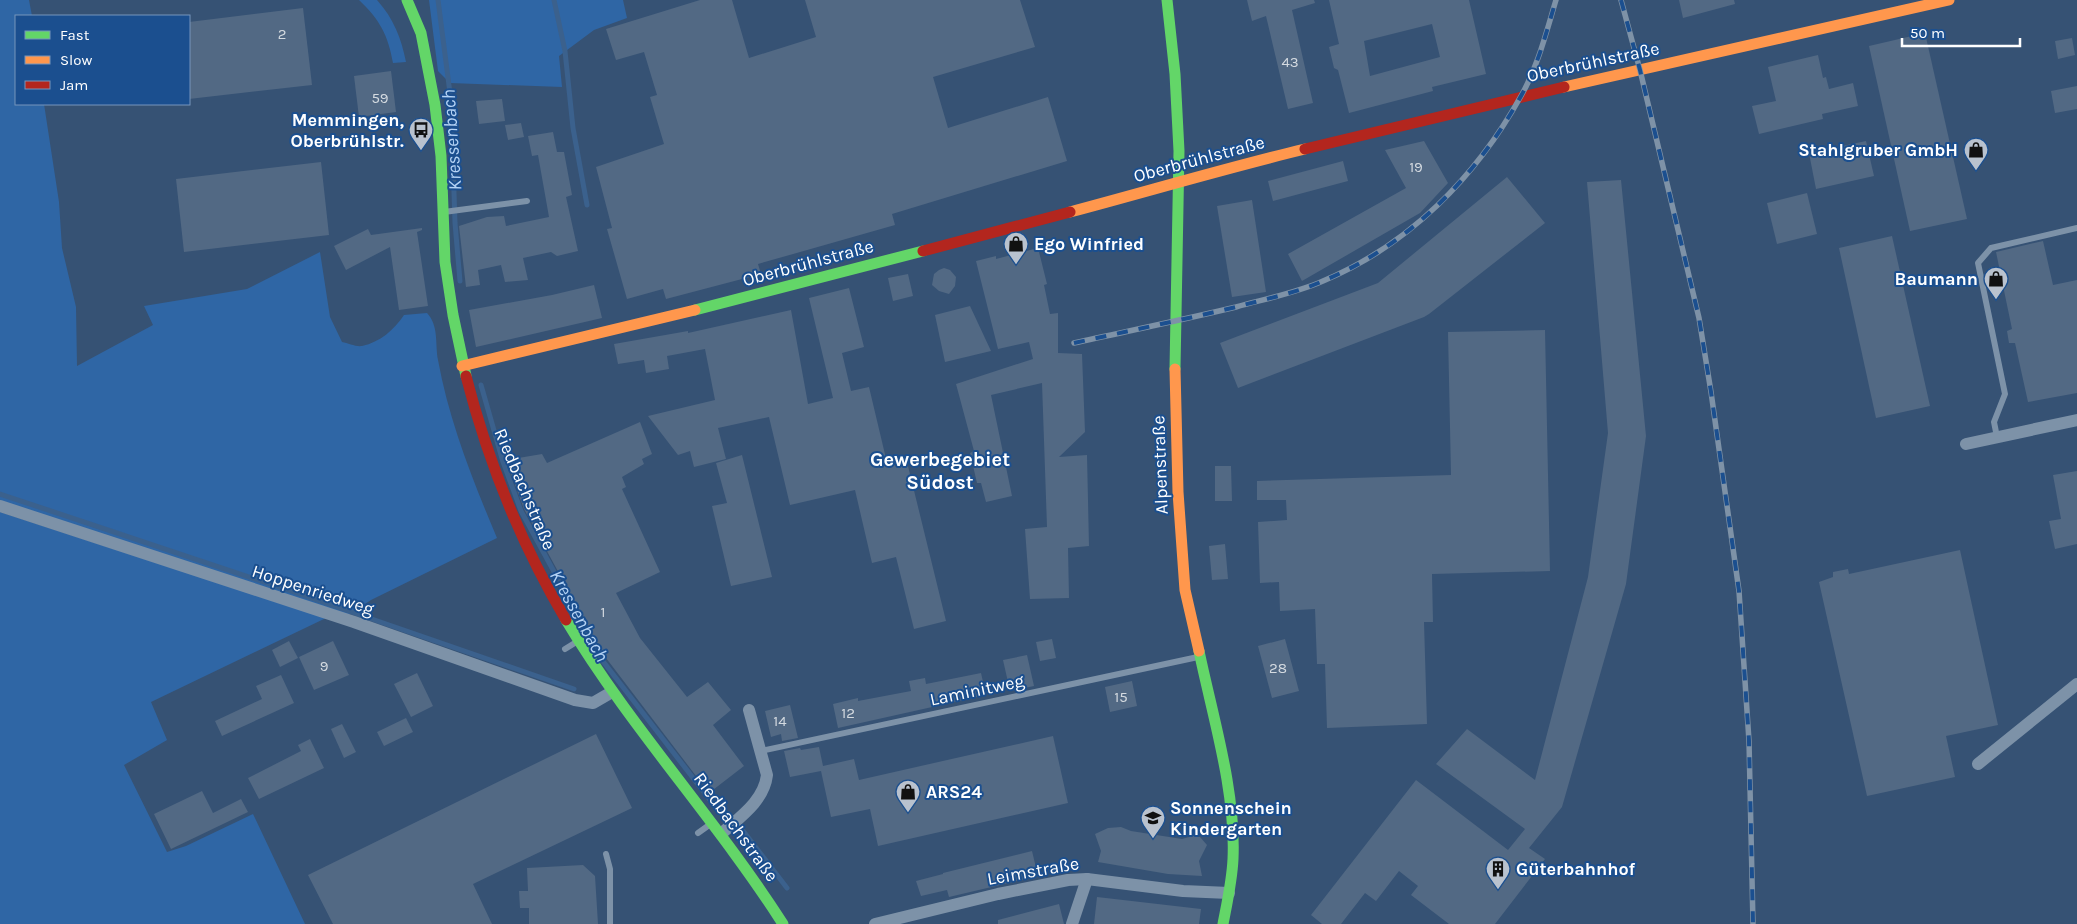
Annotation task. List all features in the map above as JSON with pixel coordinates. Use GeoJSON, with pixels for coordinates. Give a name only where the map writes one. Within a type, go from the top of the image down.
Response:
{"type":"FeatureCollection","features":[{"type":"Feature","properties":{"kind":"street","name":"Riedbachstraße"},"geometry":{"type":"LineString","coordinates":[[407,0],[422,34],[434,96],[445,212],[444,260],[462,366],[496,473],[520,530],[579,640],[612,692],[749,871],[783,924]]}},
{"type":"Feature","properties":{"kind":"street","name":"Alpenstraße"},"geometry":{"type":"LineString","coordinates":[[1167,0],[1177,97],[1178,182],[1175,398],[1178,492],[1184,590],[1221,752],[1230,805],[1233,859],[1230,893],[1223,924]]}},
{"type":"Feature","properties":{"kind":"street","name":"Oberbrühlstraße"},"geometry":{"type":"LineString","coordinates":[[462,366],[759,295],[1214,171],[1446,114],[1902,8],[1947,0]]}},
{"type":"Feature","properties":{"kind":"street"},"geometry":{"type":"LineString","coordinates":[[1966,444],[2077,420]]}},
{"type":"Feature","properties":{"kind":"street","name":"Hoppenriedweg"},"geometry":{"type":"LineString","coordinates":[[0,506],[354,622],[575,700],[593,703],[612,692]]}},
{"type":"Feature","properties":{"kind":"street"},"geometry":{"type":"LineString","coordinates":[[1978,764],[2077,684]]}},
{"type":"Feature","properties":{"kind":"street"},"geometry":{"type":"LineString","coordinates":[[721,834],[751,807],[761,795],[766,784],[761,751],[749,710]]}},
{"type":"Feature","properties":{"kind":"street"},"geometry":{"type":"LineString","coordinates":[[1072,924],[1087,879]]}},
{"type":"Feature","properties":{"kind":"street","name":"Leimstraße"},"geometry":{"type":"LineString","coordinates":[[875,924],[1035,886],[1087,879],[1184,891],[1230,893]]}},
{"type":"Feature","properties":{"kind":"lane"},"geometry":{"type":"LineString","coordinates":[[445,212],[527,201]]}},
{"type":"Feature","properties":{"kind":"lane"},"geometry":{"type":"LineString","coordinates":[[1997,437],[1994,422],[2005,394],[1978,263],[1991,248],[2077,228]]}},
{"type":"Feature","properties":{"kind":"lane"},"geometry":{"type":"LineString","coordinates":[[565,649],[579,640]]}},
{"type":"Feature","properties":{"kind":"lane","name":"Laminitweg"},"geometry":{"type":"LineString","coordinates":[[761,751],[1199,657]]}},
{"type":"Feature","properties":{"kind":"lane"},"geometry":{"type":"LineString","coordinates":[[698,833],[713,823]]}},
{"type":"Feature","properties":{"kind":"lane"},"geometry":{"type":"LineString","coordinates":[[606,854],[610,869],[610,924]]}},
{"type":"Feature","properties":{"kind":"shaded area"},"geometry":{"type":"Polygon","coordinates":[[[0,0],[29,0],[32,15],[15,15],[15,105],[44,105],[59,202],[62,248],[76,307],[77,366],[153,325],[144,306],[247,289],[320,252],[330,317],[342,342],[360,346],[375,342],[396,326],[404,315],[427,313],[431,318],[435,329],[438,360],[448,406],[471,473],[497,538],[371,600],[348,615],[0,501],[0,0]]]}},
{"type":"Feature","properties":{"kind":"shaded area"},"geometry":{"type":"Polygon","coordinates":[[[359,0],[377,0],[383,7],[396,29],[406,62],[393,63],[389,44],[382,28],[359,0]]]}},
{"type":"Feature","properties":{"kind":"shaded area"},"geometry":{"type":"Polygon","coordinates":[[[429,0],[623,0],[627,18],[594,30],[559,56],[562,87],[450,83],[438,71],[429,0]]]}},
{"type":"Feature","properties":{"kind":"shaded area"},"geometry":{"type":"Polygon","coordinates":[[[0,512],[326,618],[151,702],[167,740],[124,765],[167,852],[186,846],[253,814],[305,924],[0,924],[0,512]]]}},
{"type":"Feature","properties":{"kind":"building"},"geometry":{"type":"Polygon","coordinates":[[[700,0],[732,0],[749,58],[816,37],[805,0],[1020,0],[1035,47],[933,77],[948,128],[1048,97],[1067,161],[892,214],[895,225],[758,264],[761,274],[666,299],[663,289],[627,299],[607,229],[612,228],[596,167],[664,144],[650,97],[657,95],[644,52],[616,60],[606,29],[700,0]]]}},
{"type":"Feature","properties":{"kind":"building"},"geometry":{"type":"Polygon","coordinates":[[[1247,0],[1314,0],[1315,3],[1292,10],[1313,103],[1288,109],[1266,16],[1252,21],[1247,0]]]}},
{"type":"Feature","properties":{"kind":"building"},"geometry":{"type":"Polygon","coordinates":[[[1329,0],[1469,0],[1486,74],[1432,87],[1433,91],[1349,113],[1338,70],[1334,68],[1329,47],[1339,44],[1329,0]],[[1432,24],[1364,41],[1370,76],[1440,57],[1432,24]]]}},
{"type":"Feature","properties":{"kind":"building"},"geometry":{"type":"Polygon","coordinates":[[[1679,0],[1734,0],[1735,4],[1683,18],[1679,0]]]}},
{"type":"Feature","properties":{"kind":"building"},"geometry":{"type":"Polygon","coordinates":[[[303,8],[312,85],[190,99],[190,22],[303,8]]]}},
{"type":"Feature","properties":{"kind":"building"},"geometry":{"type":"Polygon","coordinates":[[[1925,33],[1967,219],[1910,231],[1869,46],[1925,33]]]}},
{"type":"Feature","properties":{"kind":"building"},"geometry":{"type":"Polygon","coordinates":[[[2072,38],[2075,55],[2058,59],[2055,41],[2072,38]]]}},
{"type":"Feature","properties":{"kind":"building"},"geometry":{"type":"Polygon","coordinates":[[[1818,55],[1823,78],[1826,77],[1829,89],[1853,83],[1858,106],[1822,114],[1823,119],[1759,134],[1752,106],[1776,101],[1768,67],[1818,55]]]}},
{"type":"Feature","properties":{"kind":"building"},"geometry":{"type":"Polygon","coordinates":[[[391,71],[396,112],[359,117],[354,76],[391,71]]]}},
{"type":"Feature","properties":{"kind":"building"},"geometry":{"type":"Polygon","coordinates":[[[2077,86],[2077,109],[2055,113],[2051,91],[2077,86]]]}},
{"type":"Feature","properties":{"kind":"building"},"geometry":{"type":"Polygon","coordinates":[[[502,99],[505,121],[479,124],[476,101],[502,99]]]}},
{"type":"Feature","properties":{"kind":"building"},"geometry":{"type":"Polygon","coordinates":[[[521,123],[524,137],[508,140],[505,125],[521,123]]]}},
{"type":"Feature","properties":{"kind":"building"},"geometry":{"type":"Polygon","coordinates":[[[553,132],[557,152],[564,152],[572,195],[566,197],[578,251],[557,256],[551,252],[523,258],[528,280],[505,282],[501,265],[478,270],[480,285],[466,287],[459,226],[487,217],[504,216],[506,226],[549,217],[538,155],[532,156],[528,136],[553,132]]]}},
{"type":"Feature","properties":{"kind":"building"},"geometry":{"type":"Polygon","coordinates":[[[1424,141],[1448,183],[1420,213],[1302,281],[1288,254],[1406,188],[1385,150],[1424,141]]]}},
{"type":"Feature","properties":{"kind":"building"},"geometry":{"type":"Polygon","coordinates":[[[1866,141],[1874,176],[1816,189],[1809,153],[1866,141]]]}},
{"type":"Feature","properties":{"kind":"building"},"geometry":{"type":"Polygon","coordinates":[[[1343,161],[1348,181],[1273,201],[1268,181],[1343,161]]]}},
{"type":"Feature","properties":{"kind":"building"},"geometry":{"type":"Polygon","coordinates":[[[321,162],[329,235],[184,252],[176,179],[321,162]]]}},
{"type":"Feature","properties":{"kind":"building"},"geometry":{"type":"Polygon","coordinates":[[[1507,177],[1545,223],[1424,317],[1238,388],[1220,343],[1378,283],[1507,177]]]}},
{"type":"Feature","properties":{"kind":"building"},"geometry":{"type":"Polygon","coordinates":[[[1621,180],[1646,436],[1626,584],[1562,807],[1529,848],[1545,859],[1495,924],[1449,924],[1411,895],[1418,886],[1399,871],[1376,901],[1365,893],[1341,924],[1322,924],[1311,915],[1416,780],[1508,850],[1525,829],[1436,764],[1467,729],[1535,780],[1588,577],[1608,433],[1587,182],[1621,180]]]}},
{"type":"Feature","properties":{"kind":"building"},"geometry":{"type":"Polygon","coordinates":[[[1807,193],[1817,234],[1777,244],[1767,203],[1807,193]]]}},
{"type":"Feature","properties":{"kind":"building"},"geometry":{"type":"Polygon","coordinates":[[[1252,200],[1266,292],[1232,297],[1217,206],[1252,200]]]}},
{"type":"Feature","properties":{"kind":"building"},"geometry":{"type":"Polygon","coordinates":[[[422,228],[422,230],[417,232],[428,306],[399,310],[390,247],[346,270],[334,246],[368,229],[371,235],[422,228]]]}},
{"type":"Feature","properties":{"kind":"building"},"geometry":{"type":"Polygon","coordinates":[[[1892,236],[1930,406],[1876,418],[1839,248],[1892,236]]]}},
{"type":"Feature","properties":{"kind":"building"},"geometry":{"type":"Polygon","coordinates":[[[2043,241],[2053,285],[2077,280],[2077,393],[2028,402],[2015,343],[2009,343],[2007,331],[2012,329],[1996,252],[2043,241]]]}},
{"type":"Feature","properties":{"kind":"building"},"geometry":{"type":"Polygon","coordinates":[[[1038,248],[1047,284],[1044,285],[1050,314],[1058,313],[1058,353],[1082,354],[1085,432],[1059,457],[1087,455],[1089,546],[1068,548],[1069,598],[1030,599],[1025,529],[1047,527],[1042,383],[991,395],[1012,496],[986,502],[981,483],[977,483],[970,453],[974,451],[956,384],[1033,359],[1029,342],[998,349],[976,261],[996,256],[996,259],[1038,248]]]}},
{"type":"Feature","properties":{"kind":"building"},"geometry":{"type":"Polygon","coordinates":[[[944,268],[950,270],[956,277],[955,286],[949,294],[939,291],[932,285],[934,274],[944,268]]]}},
{"type":"Feature","properties":{"kind":"building"},"geometry":{"type":"Polygon","coordinates":[[[908,274],[913,296],[893,301],[888,278],[908,274]]]}},
{"type":"Feature","properties":{"kind":"building"},"geometry":{"type":"Polygon","coordinates":[[[594,285],[602,318],[476,347],[469,310],[552,295],[594,285]]]}},
{"type":"Feature","properties":{"kind":"building"},"geometry":{"type":"Polygon","coordinates":[[[849,288],[864,347],[842,353],[851,391],[869,387],[888,467],[907,462],[946,621],[914,629],[896,557],[872,563],[855,490],[790,505],[769,417],[718,428],[726,459],[694,467],[690,451],[678,455],[648,416],[715,400],[705,349],[667,356],[669,369],[646,373],[644,360],[618,364],[614,344],[688,331],[688,333],[791,310],[808,404],[833,398],[809,298],[849,288]]]}},
{"type":"Feature","properties":{"kind":"building"},"geometry":{"type":"Polygon","coordinates":[[[970,306],[991,351],[945,362],[935,315],[970,306]]]}},
{"type":"Feature","properties":{"kind":"building"},"geometry":{"type":"Polygon","coordinates":[[[1545,330],[1550,571],[1432,574],[1433,622],[1424,622],[1427,724],[1327,728],[1325,664],[1317,664],[1315,609],[1280,611],[1279,582],[1260,583],[1258,522],[1287,520],[1286,500],[1257,500],[1257,481],[1451,475],[1448,332],[1545,330]]]}},
{"type":"Feature","properties":{"kind":"building"},"geometry":{"type":"Polygon","coordinates":[[[640,422],[652,454],[642,459],[644,464],[622,477],[626,487],[622,489],[660,572],[616,593],[640,638],[687,697],[708,682],[731,710],[713,725],[744,766],[709,793],[603,654],[524,509],[506,460],[542,454],[547,463],[640,422]]]}},
{"type":"Feature","properties":{"kind":"building"},"geometry":{"type":"Polygon","coordinates":[[[742,455],[772,577],[731,586],[712,506],[727,503],[716,463],[742,455]]]}},
{"type":"Feature","properties":{"kind":"building"},"geometry":{"type":"Polygon","coordinates":[[[1215,466],[1231,466],[1232,501],[1215,501],[1215,466]]]}},
{"type":"Feature","properties":{"kind":"building"},"geometry":{"type":"Polygon","coordinates":[[[2077,471],[2077,544],[2055,549],[2049,521],[2061,519],[2053,475],[2077,471]]]}},
{"type":"Feature","properties":{"kind":"building"},"geometry":{"type":"Polygon","coordinates":[[[1225,544],[1228,579],[1212,580],[1209,546],[1225,544]]]}},
{"type":"Feature","properties":{"kind":"building"},"geometry":{"type":"Polygon","coordinates":[[[1960,550],[1998,725],[1946,736],[1955,777],[1867,796],[1819,582],[1833,577],[1833,572],[1848,569],[1849,574],[1960,550]]]}},
{"type":"Feature","properties":{"kind":"building"},"geometry":{"type":"Polygon","coordinates":[[[1052,639],[1056,658],[1040,661],[1036,642],[1052,639]]]}},
{"type":"Feature","properties":{"kind":"building"},"geometry":{"type":"Polygon","coordinates":[[[1285,639],[1299,691],[1272,698],[1258,646],[1285,639]]]}},
{"type":"Feature","properties":{"kind":"building"},"geometry":{"type":"Polygon","coordinates":[[[289,641],[298,658],[280,667],[272,650],[289,641]]]}},
{"type":"Feature","properties":{"kind":"building"},"geometry":{"type":"Polygon","coordinates":[[[333,641],[349,675],[314,690],[299,657],[333,641]]]}},
{"type":"Feature","properties":{"kind":"building"},"geometry":{"type":"Polygon","coordinates":[[[1027,655],[1034,686],[1010,691],[1003,660],[1027,655]]]}},
{"type":"Feature","properties":{"kind":"building"},"geometry":{"type":"Polygon","coordinates":[[[417,673],[433,706],[411,717],[394,684],[417,673]]]}},
{"type":"Feature","properties":{"kind":"building"},"geometry":{"type":"Polygon","coordinates":[[[981,673],[986,695],[838,728],[833,704],[858,698],[858,701],[911,691],[909,681],[925,678],[926,684],[981,673]]]}},
{"type":"Feature","properties":{"kind":"building"},"geometry":{"type":"Polygon","coordinates":[[[281,675],[294,703],[222,736],[215,721],[262,699],[256,686],[281,675]]]}},
{"type":"Feature","properties":{"kind":"building"},"geometry":{"type":"Polygon","coordinates":[[[1132,681],[1137,706],[1110,712],[1105,687],[1132,681]]]}},
{"type":"Feature","properties":{"kind":"building"},"geometry":{"type":"Polygon","coordinates":[[[790,705],[798,738],[782,741],[781,734],[771,737],[765,711],[790,705]]]}},
{"type":"Feature","properties":{"kind":"building"},"geometry":{"type":"Polygon","coordinates":[[[406,718],[413,732],[384,746],[377,732],[406,718]]]}},
{"type":"Feature","properties":{"kind":"building"},"geometry":{"type":"Polygon","coordinates":[[[342,724],[356,752],[344,758],[331,729],[342,724]]]}},
{"type":"Feature","properties":{"kind":"building"},"geometry":{"type":"Polygon","coordinates":[[[596,734],[632,808],[473,884],[492,924],[333,924],[308,875],[596,734]]]}},
{"type":"Feature","properties":{"kind":"building"},"geometry":{"type":"Polygon","coordinates":[[[1053,736],[1068,803],[878,846],[870,809],[831,817],[821,771],[790,777],[784,751],[819,747],[823,766],[854,759],[859,780],[1053,736]]]}},
{"type":"Feature","properties":{"kind":"building"},"geometry":{"type":"Polygon","coordinates":[[[310,739],[324,768],[259,799],[248,778],[301,751],[298,745],[310,739]]]}},
{"type":"Feature","properties":{"kind":"building"},"geometry":{"type":"Polygon","coordinates":[[[202,791],[213,813],[241,799],[248,812],[171,849],[154,814],[202,791]]]}},
{"type":"Feature","properties":{"kind":"building"},"geometry":{"type":"Polygon","coordinates":[[[1121,827],[1131,831],[1182,839],[1193,836],[1200,837],[1207,845],[1199,861],[1202,876],[1168,874],[1098,862],[1101,851],[1095,834],[1108,828],[1121,827]]]}},
{"type":"Feature","properties":{"kind":"building"},"geometry":{"type":"Polygon","coordinates":[[[1032,851],[1038,876],[949,897],[947,890],[921,896],[916,881],[943,873],[1032,851]]]}},
{"type":"Feature","properties":{"kind":"building"},"geometry":{"type":"Polygon","coordinates":[[[583,865],[595,876],[598,924],[529,924],[529,908],[520,908],[519,891],[528,891],[527,868],[583,865]]]}},
{"type":"Feature","properties":{"kind":"building"},"geometry":{"type":"Polygon","coordinates":[[[1097,897],[1201,909],[1199,924],[1094,924],[1097,897]]]}},
{"type":"Feature","properties":{"kind":"building"},"geometry":{"type":"Polygon","coordinates":[[[1059,904],[1064,924],[998,924],[998,920],[1059,904]]]}},
{"type":"Feature","properties":{"kind":"waterway","name":"Kressenbach"},"geometry":{"type":"LineString","coordinates":[[438,0],[451,101],[455,223],[460,281]]}},
{"type":"Feature","properties":{"kind":"waterway","name":"Kressenbach"},"geometry":{"type":"LineString","coordinates":[[554,0],[565,51],[573,128],[587,205]]}},
{"type":"Feature","properties":{"kind":"waterway","name":"Kressenbach"},"geometry":{"type":"LineString","coordinates":[[481,385],[503,462],[521,511],[602,660],[717,809],[728,817]]}},
{"type":"Feature","properties":{"kind":"waterway"},"geometry":{"type":"LineString","coordinates":[[0,494],[288,590],[574,689]]}},
{"type":"Feature","properties":{"kind":"waterway","name":"Kressenbach"},"geometry":{"type":"LineString","coordinates":[[744,832],[787,888]]}},
{"type":"Feature","properties":{"kind":"railway"},"geometry":{"type":"LineString","coordinates":[[1074,343],[1216,312],[1291,292],[1323,281],[1354,266],[1384,248],[1412,228],[1461,181],[1503,126],[1527,85],[1541,49],[1556,0]]}},
{"type":"Feature","properties":{"kind":"railway"},"geometry":{"type":"LineString","coordinates":[[1621,0],[1640,70],[1699,318],[1711,392],[1739,591],[1749,741],[1753,924]]}},
{"type":"Feature","properties":{"kind":"traffic: fast"},"geometry":{"type":"LineString","coordinates":[[407,0],[421,33],[435,105],[441,156],[445,262],[453,315],[466,376]]}},
{"type":"Feature","properties":{"kind":"traffic: fast"},"geometry":{"type":"LineString","coordinates":[[1167,0],[1175,74],[1179,151],[1175,369]]}},
{"type":"Feature","properties":{"kind":"traffic: fast"},"geometry":{"type":"LineString","coordinates":[[695,310],[923,251]]}},
{"type":"Feature","properties":{"kind":"traffic: fast"},"geometry":{"type":"LineString","coordinates":[[566,620],[617,698],[730,847],[783,924]]}},
{"type":"Feature","properties":{"kind":"traffic: fast"},"geometry":{"type":"LineString","coordinates":[[1199,651],[1222,755],[1231,807],[1233,859],[1223,924]]}},
{"type":"Feature","properties":{"kind":"traffic: slow"},"geometry":{"type":"LineString","coordinates":[[1564,87],[1949,0]]}},
{"type":"Feature","properties":{"kind":"traffic: slow"},"geometry":{"type":"LineString","coordinates":[[1070,212],[1305,149]]}},
{"type":"Feature","properties":{"kind":"traffic: slow"},"geometry":{"type":"LineString","coordinates":[[462,366],[695,310]]}},
{"type":"Feature","properties":{"kind":"traffic: slow"},"geometry":{"type":"LineString","coordinates":[[1175,369],[1178,492],[1185,590],[1199,651]]}},
{"type":"Feature","properties":{"kind":"traffic: jam"},"geometry":{"type":"LineString","coordinates":[[1305,149],[1564,87]]}},
{"type":"Feature","properties":{"kind":"traffic: jam"},"geometry":{"type":"LineString","coordinates":[[923,251],[1070,212]]}},
{"type":"Feature","properties":{"kind":"traffic: jam"},"geometry":{"type":"LineString","coordinates":[[466,376],[495,471],[507,502],[534,562],[566,620]]}},
{"type":"Feature","properties":{"kind":"place","name":"Memmingen, Oberbrühlstr."},"geometry":{"type":"Point","coordinates":[421,151]}},
{"type":"Feature","properties":{"kind":"place","name":"Stahlgruber GmbH"},"geometry":{"type":"Point","coordinates":[1976,171]}},
{"type":"Feature","properties":{"kind":"place","name":"Ego Winfried"},"geometry":{"type":"Point","coordinates":[1016,265]}},
{"type":"Feature","properties":{"kind":"place","name":"Baumann"},"geometry":{"type":"Point","coordinates":[1996,300]}},
{"type":"Feature","properties":{"kind":"place","name":"ARS24"},"geometry":{"type":"Point","coordinates":[908,813]}},
{"type":"Feature","properties":{"kind":"place","name":"Sonnenschein Kindergarten"},"geometry":{"type":"Point","coordinates":[1153,839]}},
{"type":"Feature","properties":{"kind":"place","name":"Güterbahnhof"},"geometry":{"type":"Point","coordinates":[1498,890]}},
{"type":"Feature","properties":{"kind":"district","name":"Gewerbegebiet Südost"},"geometry":{"type":"Point","coordinates":[940,470]}}]}
